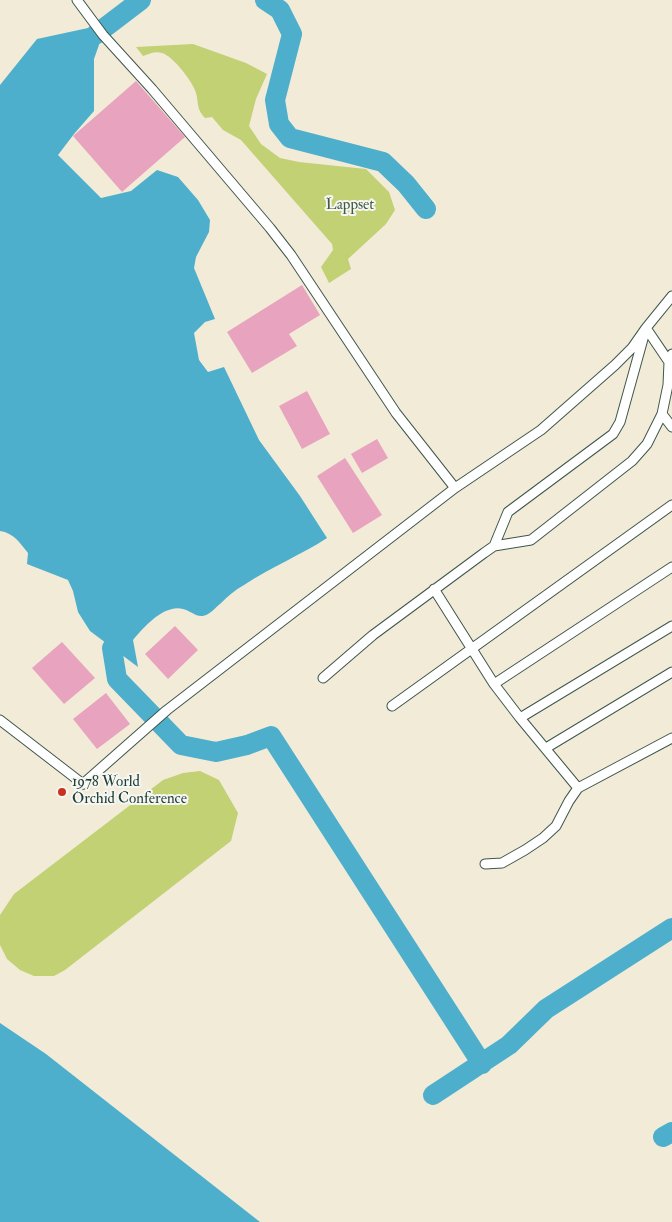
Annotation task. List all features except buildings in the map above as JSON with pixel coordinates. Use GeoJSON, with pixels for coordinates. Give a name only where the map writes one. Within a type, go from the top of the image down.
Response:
{"type":"FeatureCollection","features":[{"type":"Feature","properties":{"kind":"lane"},"geometry":{"type":"LineString","coordinates":[[77,0],[103,35],[255,209],[290,255],[396,413],[456,488]]}},
{"type":"Feature","properties":{"kind":"lane"},"geometry":{"type":"LineString","coordinates":[[0,720],[83,784],[167,710],[456,488],[541,430],[632,348],[672,296]]}},
{"type":"Feature","properties":{"kind":"lane"},"geometry":{"type":"LineString","coordinates":[[323,678],[373,635],[494,546],[532,540],[632,461],[647,444],[662,414],[671,358],[646,328]]}},
{"type":"Feature","properties":{"kind":"lane"},"geometry":{"type":"LineString","coordinates":[[494,546],[508,512],[613,434],[620,422],[646,328]]}},
{"type":"Feature","properties":{"kind":"lane"},"geometry":{"type":"LineString","coordinates":[[662,414],[672,428]]}},
{"type":"Feature","properties":{"kind":"lane"},"geometry":{"type":"LineString","coordinates":[[392,706],[470,648],[672,505]]}},
{"type":"Feature","properties":{"kind":"lane"},"geometry":{"type":"LineString","coordinates":[[494,684],[672,567]]}},
{"type":"Feature","properties":{"kind":"lane"},"geometry":{"type":"LineString","coordinates":[[434,590],[494,684],[578,788]]}},
{"type":"Feature","properties":{"kind":"lane"},"geometry":{"type":"LineString","coordinates":[[520,718],[672,626]]}},
{"type":"Feature","properties":{"kind":"lane"},"geometry":{"type":"LineString","coordinates":[[546,748],[672,672]]}},
{"type":"Feature","properties":{"kind":"lane"},"geometry":{"type":"LineString","coordinates":[[485,864],[502,863],[543,838],[556,826],[578,788],[672,738]]}},
{"type":"Feature","properties":{"kind":"green space","name":"Lappset"},"geometry":{"type":"Polygon","coordinates":[[[193,44],[246,63],[267,74],[256,99],[249,126],[261,144],[280,158],[299,162],[366,169],[389,192],[395,210],[386,224],[348,259],[351,269],[329,283],[321,267],[333,250],[332,244],[241,140],[223,130],[212,117],[205,118],[202,115],[194,88],[177,64],[162,53],[143,56],[136,47],[193,44]]]}},
{"type":"Feature","properties":{"kind":"green space"},"geometry":{"type":"Polygon","coordinates":[[[200,771],[219,780],[238,813],[231,841],[65,970],[54,976],[34,976],[20,970],[7,959],[0,945],[0,915],[14,894],[163,780],[183,773],[200,771]]]}},
{"type":"Feature","properties":{"kind":"water"},"geometry":{"type":"Polygon","coordinates":[[[88,28],[100,42],[94,59],[94,111],[58,155],[101,198],[131,191],[157,170],[178,177],[198,200],[210,220],[209,232],[196,257],[194,268],[215,319],[205,322],[194,333],[199,360],[208,372],[224,367],[259,440],[300,496],[327,538],[241,587],[204,616],[198,616],[186,610],[176,608],[162,613],[133,640],[138,667],[90,631],[78,612],[68,580],[27,564],[28,553],[13,536],[0,531],[0,85],[37,39],[88,28]]]}},
{"type":"Feature","properties":{"kind":"water"},"geometry":{"type":"Polygon","coordinates":[[[0,1023],[46,1054],[260,1222],[0,1222],[0,1023]]]}},
{"type":"Feature","properties":{"kind":"waterway"},"geometry":{"type":"LineString","coordinates":[[95,35],[141,0]]}},
{"type":"Feature","properties":{"kind":"waterway"},"geometry":{"type":"LineString","coordinates":[[265,0],[280,10],[292,34],[275,100],[279,124],[290,138],[383,162],[406,184],[426,209]]}},
{"type":"Feature","properties":{"kind":"waterway"},"geometry":{"type":"LineString","coordinates":[[112,648],[117,679],[181,745],[216,752],[247,745],[271,736],[482,1064]]}},
{"type":"Feature","properties":{"kind":"waterway"},"geometry":{"type":"LineString","coordinates":[[433,1095],[509,1045],[546,1009],[672,928]]}},
{"type":"Feature","properties":{"kind":"waterway"},"geometry":{"type":"LineString","coordinates":[[663,1137],[672,1132]]}},
{"type":"Feature","properties":{"kind":"place","name":"1978 World Orchid Conference"},"geometry":{"type":"Point","coordinates":[62,792]}}]}
